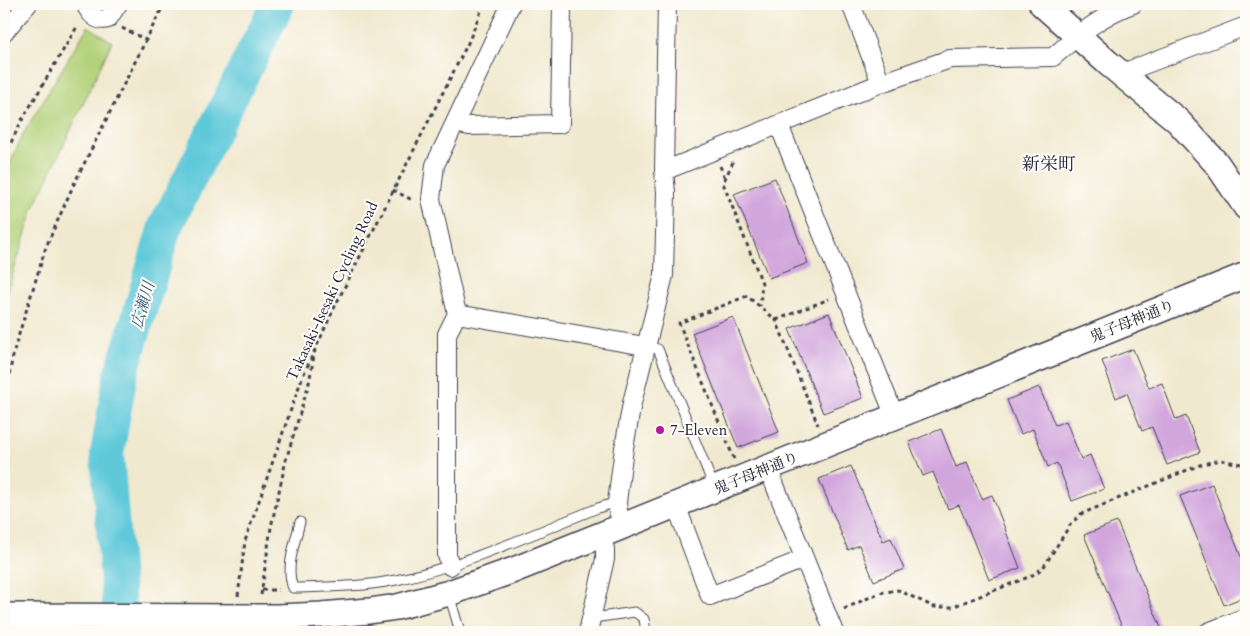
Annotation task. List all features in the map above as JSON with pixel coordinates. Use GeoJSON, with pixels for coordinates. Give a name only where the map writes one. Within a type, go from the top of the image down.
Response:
{"type":"FeatureCollection","features":[{"type":"Feature","properties":{"kind":"street"},"geometry":{"type":"LineString","coordinates":[[4,32],[28,4]]}},
{"type":"Feature","properties":{"kind":"street"},"geometry":{"type":"LineString","coordinates":[[85,4],[94,17],[101,21],[108,19],[118,4]]}},
{"type":"Feature","properties":{"kind":"street"},"geometry":{"type":"LineString","coordinates":[[450,566],[447,555],[447,334],[457,314],[431,199],[435,165],[512,4]]}},
{"type":"Feature","properties":{"kind":"street"},"geometry":{"type":"LineString","coordinates":[[455,123],[469,126],[560,124],[562,4]]}},
{"type":"Feature","properties":{"kind":"street"},"geometry":{"type":"LineString","coordinates":[[590,625],[605,559],[605,549],[618,512],[617,502],[632,403],[664,274],[667,4]]}},
{"type":"Feature","properties":{"kind":"street"},"geometry":{"type":"LineString","coordinates":[[851,4],[881,83]]}},
{"type":"Feature","properties":{"kind":"street"},"geometry":{"type":"LineString","coordinates":[[1042,4],[1120,74],[1178,121],[1217,164],[1246,207]]}},
{"type":"Feature","properties":{"kind":"street"},"geometry":{"type":"LineString","coordinates":[[664,171],[779,126],[881,83],[950,59],[1054,57],[1076,36],[1120,8],[1133,4]]}},
{"type":"Feature","properties":{"kind":"street"},"geometry":{"type":"LineString","coordinates":[[1120,74],[1246,26]]}},
{"type":"Feature","properties":{"kind":"street"},"geometry":{"type":"LineString","coordinates":[[779,126],[895,417]]}},
{"type":"Feature","properties":{"kind":"street","name":"鬼子母神通り"},"geometry":{"type":"LineString","coordinates":[[4,616],[250,606],[279,625],[398,607],[449,593],[514,570],[676,506],[1246,275]]}},
{"type":"Feature","properties":{"kind":"street"},"geometry":{"type":"LineString","coordinates":[[457,314],[645,346]]}},
{"type":"Feature","properties":{"kind":"street"},"geometry":{"type":"LineString","coordinates":[[768,468],[831,625]]}},
{"type":"Feature","properties":{"kind":"street"},"geometry":{"type":"LineString","coordinates":[[676,506],[710,596],[804,559]]}},
{"type":"Feature","properties":{"kind":"street"},"geometry":{"type":"LineString","coordinates":[[1215,631],[1246,617]]}},
{"type":"Feature","properties":{"kind":"lane"},"geometry":{"type":"LineString","coordinates":[[645,346],[658,349],[715,490]]}},
{"type":"Feature","properties":{"kind":"lane"},"geometry":{"type":"LineString","coordinates":[[300,522],[290,568],[290,580],[293,588],[367,585],[450,566],[617,502]]}},
{"type":"Feature","properties":{"kind":"lane"},"geometry":{"type":"LineString","coordinates":[[449,593],[460,632]]}},
{"type":"Feature","properties":{"kind":"lane"},"geometry":{"type":"LineString","coordinates":[[590,625],[635,612],[644,619],[646,632]]}},
{"type":"Feature","properties":{"kind":"path"},"geometry":{"type":"LineString","coordinates":[[4,398],[15,347],[46,247],[73,186],[164,4]]}},
{"type":"Feature","properties":{"kind":"path","name":"Takasaki-Isesaki Cycling Road"},"geometry":{"type":"LineString","coordinates":[[250,606],[245,541],[302,378],[316,345],[468,43],[484,4]]}},
{"type":"Feature","properties":{"kind":"path"},"geometry":{"type":"LineString","coordinates":[[4,157],[22,120],[80,21]]}},
{"type":"Feature","properties":{"kind":"path"},"geometry":{"type":"LineString","coordinates":[[119,26],[146,40]]}},
{"type":"Feature","properties":{"kind":"path"},"geometry":{"type":"LineString","coordinates":[[724,184],[762,283],[760,307]]}},
{"type":"Feature","properties":{"kind":"path"},"geometry":{"type":"LineString","coordinates":[[776,320],[846,292]]}},
{"type":"Feature","properties":{"kind":"path"},"geometry":{"type":"LineString","coordinates":[[736,464],[679,323],[747,296],[776,320],[820,430]]}},
{"type":"Feature","properties":{"kind":"path"},"geometry":{"type":"LineString","coordinates":[[250,606],[262,590],[275,509],[286,460],[309,383],[316,345]]}},
{"type":"Feature","properties":{"kind":"path"},"geometry":{"type":"LineString","coordinates":[[831,625],[879,592],[898,590],[934,607],[952,607],[1031,576],[1043,568],[1070,525],[1081,514],[1202,464],[1221,460],[1246,465]]}},
{"type":"Feature","properties":{"kind":"path"},"geometry":{"type":"LineString","coordinates":[[262,590],[288,590]]}},
{"type":"Feature","properties":{"kind":"green space"},"geometry":{"type":"Polygon","coordinates":[[[88,26],[112,42],[33,210],[4,303],[4,177],[23,134],[88,26]]]}},
{"type":"Feature","properties":{"kind":"building"},"geometry":{"type":"Polygon","coordinates":[[[775,178],[808,263],[769,278],[734,194],[775,178]]]}},
{"type":"Feature","properties":{"kind":"building"},"geometry":{"type":"Polygon","coordinates":[[[829,313],[863,398],[823,413],[789,329],[829,313]]]}},
{"type":"Feature","properties":{"kind":"building"},"geometry":{"type":"Polygon","coordinates":[[[733,317],[779,432],[738,448],[692,333],[733,317]]]}},
{"type":"Feature","properties":{"kind":"building"},"geometry":{"type":"Polygon","coordinates":[[[1133,349],[1149,388],[1162,383],[1176,420],[1186,416],[1200,452],[1167,465],[1152,427],[1142,431],[1127,393],[1116,398],[1102,361],[1133,349]]]}},
{"type":"Feature","properties":{"kind":"building"},"geometry":{"type":"Polygon","coordinates":[[[1039,387],[1055,425],[1066,421],[1081,459],[1090,455],[1104,489],[1072,501],[1057,463],[1048,467],[1033,429],[1021,434],[1007,400],[1039,387]]]}},
{"type":"Feature","properties":{"kind":"building"},"geometry":{"type":"Polygon","coordinates":[[[941,429],[956,467],[967,462],[982,499],[992,495],[1020,568],[989,580],[959,505],[948,509],[933,472],[923,476],[909,442],[941,429]]]}},
{"type":"Feature","properties":{"kind":"building"},"geometry":{"type":"Polygon","coordinates":[[[851,466],[883,541],[891,538],[904,569],[874,581],[859,545],[848,550],[819,479],[851,466]]]}},
{"type":"Feature","properties":{"kind":"building"},"geometry":{"type":"Polygon","coordinates":[[[1212,484],[1246,569],[1246,596],[1224,605],[1180,496],[1212,484]]]}},
{"type":"Feature","properties":{"kind":"building"},"geometry":{"type":"Polygon","coordinates":[[[1117,522],[1162,630],[1156,632],[1124,632],[1084,535],[1117,522]]]}},
{"type":"Feature","properties":{"kind":"waterway","name":"広瀬川"},"geometry":{"type":"LineString","coordinates":[[121,632],[107,454],[120,378],[165,227],[278,4]]}},
{"type":"Feature","properties":{"kind":"place","name":"7-Eleven"},"geometry":{"type":"Point","coordinates":[660,430]}},
{"type":"Feature","properties":{"kind":"district","name":"新栄町"},"geometry":{"type":"Point","coordinates":[1049,164]}}]}
